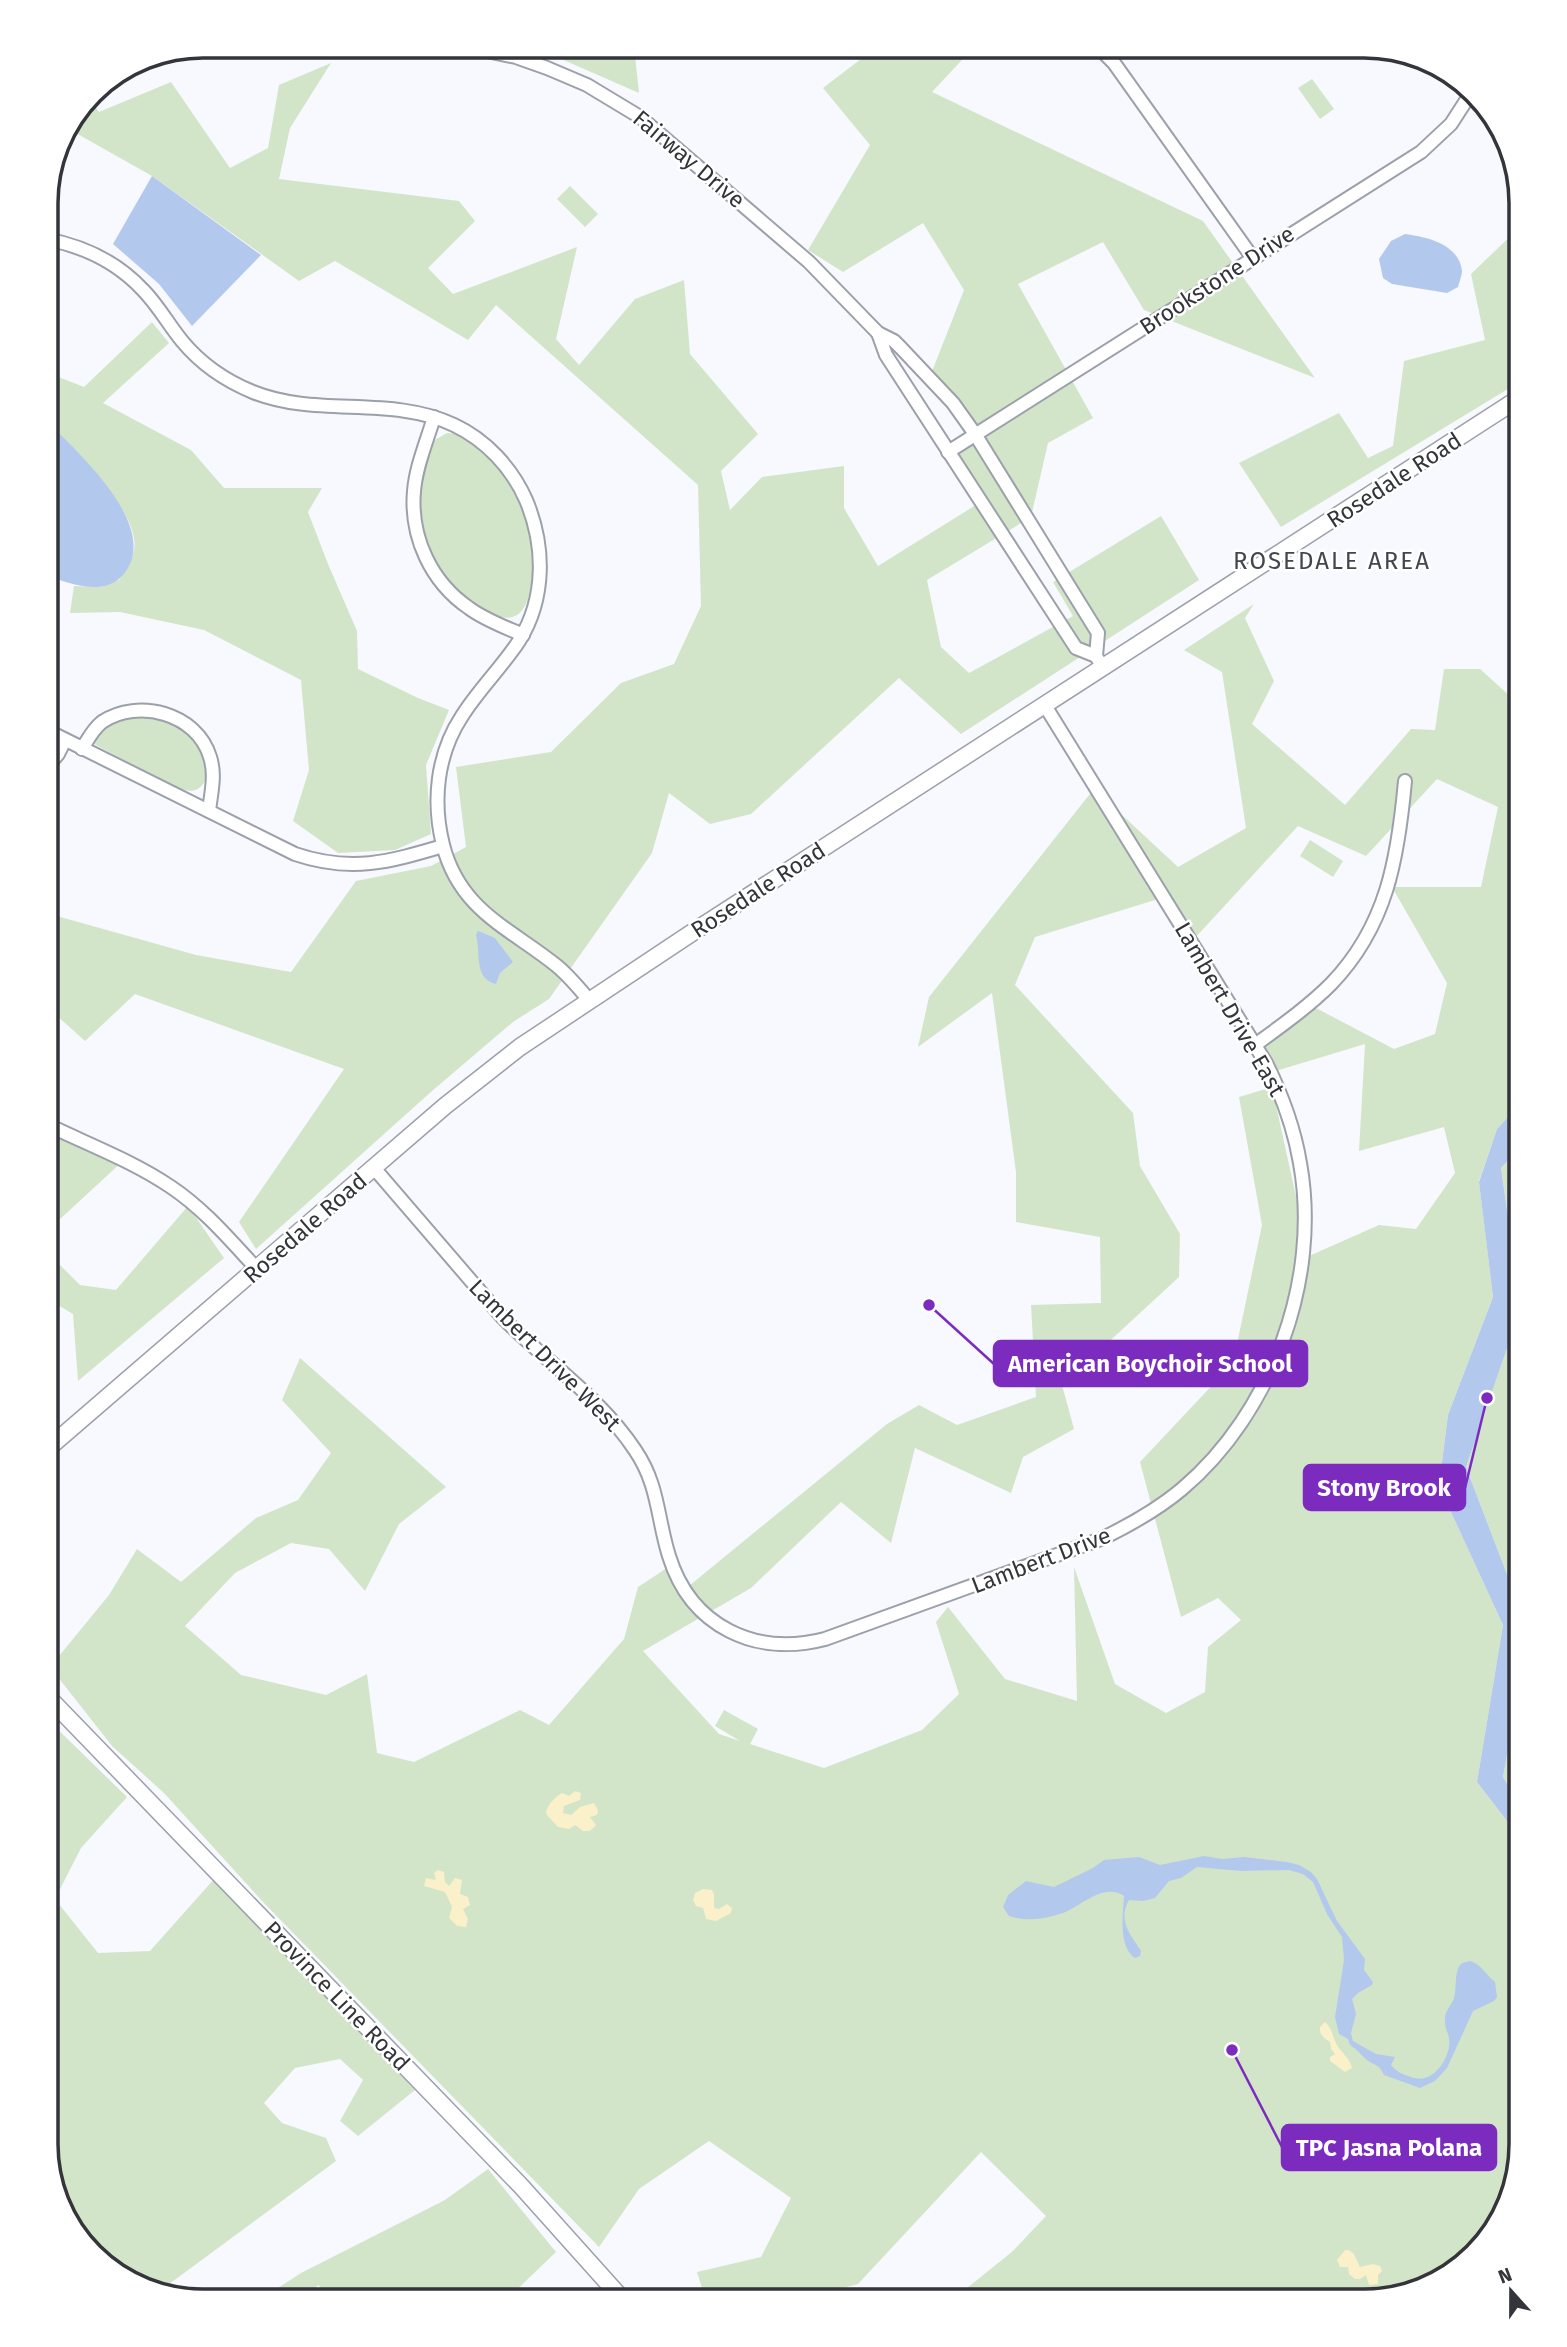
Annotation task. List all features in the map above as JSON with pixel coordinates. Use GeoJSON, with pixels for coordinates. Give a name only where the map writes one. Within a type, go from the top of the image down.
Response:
{"type":"FeatureCollection","features":[{"type":"Feature","properties":{"kind":"street","name":"Fairway Drive"},"geometry":{"type":"LineString","coordinates":[[519,58],[585,84],[640,117],[809,262],[878,333],[894,341],[928,376],[953,403],[975,434],[1098,633],[1099,661]]}},
{"type":"Feature","properties":{"kind":"street"},"geometry":{"type":"LineString","coordinates":[[1109,58],[1252,257]]}},
{"type":"Feature","properties":{"kind":"street","name":"Brookstone Drive"},"geometry":{"type":"LineString","coordinates":[[948,452],[1252,257],[1422,152],[1451,124],[1467,100]]}},
{"type":"Feature","properties":{"kind":"street"},"geometry":{"type":"LineString","coordinates":[[58,241],[89,251],[125,274],[155,304],[184,343],[216,373],[235,384],[256,393],[295,403],[400,410],[434,417],[472,435],[489,448],[514,478],[530,511],[537,538],[540,579],[536,601],[523,635],[461,716],[447,746],[439,778],[438,821],[443,846],[456,876],[480,909],[556,966],[589,1000]]}},
{"type":"Feature","properties":{"kind":"street","name":"Fairway Drive"},"geometry":{"type":"LineString","coordinates":[[878,333],[886,355],[1076,648],[1099,661]]}},
{"type":"Feature","properties":{"kind":"street","name":"Rosedale Road"},"geometry":{"type":"LineString","coordinates":[[58,1440],[492,1069],[589,1000],[1044,704],[1099,661],[1509,405]]}},
{"type":"Feature","properties":{"kind":"street"},"geometry":{"type":"LineString","coordinates":[[434,417],[414,490],[416,530],[422,549],[429,565],[452,595],[480,615],[523,635]]}},
{"type":"Feature","properties":{"kind":"street","name":"Lambert Drive East"},"geometry":{"type":"LineString","coordinates":[[1044,704],[1255,1045],[1278,1087],[1296,1138],[1304,1192],[1302,1255],[1292,1309],[1276,1357],[1243,1420],[1216,1455]]}},
{"type":"Feature","properties":{"kind":"street"},"geometry":{"type":"LineString","coordinates":[[82,749],[93,730],[112,717],[140,710],[169,715],[195,732],[209,754],[214,779],[209,811]]}},
{"type":"Feature","properties":{"kind":"street"},"geometry":{"type":"LineString","coordinates":[[58,736],[295,854],[335,864],[379,864],[443,846]]}},
{"type":"Feature","properties":{"kind":"street"},"geometry":{"type":"LineString","coordinates":[[58,754],[65,740]]}},
{"type":"Feature","properties":{"kind":"street"},"geometry":{"type":"LineString","coordinates":[[1255,1045],[1313,1001],[1332,983],[1364,941],[1392,876],[1405,781]]}},
{"type":"Feature","properties":{"kind":"street"},"geometry":{"type":"LineString","coordinates":[[58,1130],[150,1174],[172,1188],[208,1217],[257,1269]]}},
{"type":"Feature","properties":{"kind":"street","name":"Lambert Drive West"},"geometry":{"type":"LineString","coordinates":[[374,1168],[503,1318],[523,1339],[595,1401],[635,1449],[648,1470],[654,1488],[668,1554],[675,1572],[682,1587],[700,1609],[721,1626],[738,1635],[773,1645],[809,1643],[846,1631]]}},
{"type":"Feature","properties":{"kind":"street","name":"Lambert Drive"},"geometry":{"type":"LineString","coordinates":[[846,1631],[1101,1539],[1161,1506],[1216,1455]]}},
{"type":"Feature","properties":{"kind":"street","name":"Province Line Road"},"geometry":{"type":"LineString","coordinates":[[58,1707],[521,2186],[613,2289]]}},
{"type":"Feature","properties":{"kind":"green space"},"geometry":{"type":"Polygon","coordinates":[[[559,58],[635,58],[639,93],[559,58]]]}},
{"type":"Feature","properties":{"kind":"green space"},"geometry":{"type":"Polygon","coordinates":[[[862,58],[964,58],[932,92],[1203,221],[1315,378],[1144,310],[1103,242],[1018,284],[1093,418],[1048,443],[1031,517],[927,580],[941,647],[969,673],[1073,616],[1053,582],[1161,516],[1199,580],[961,734],[899,678],[751,814],[710,824],[669,793],[652,853],[549,999],[513,1022],[432,1091],[256,1249],[239,1222],[344,1069],[135,994],[85,1041],[58,1017],[58,916],[196,955],[291,972],[356,881],[431,866],[466,847],[456,767],[551,752],[621,683],[674,664],[701,606],[698,485],[496,305],[468,340],[335,261],[299,281],[152,176],[76,133],[77,130],[95,106],[99,112],[171,82],[230,168],[268,148],[279,85],[331,63],[290,128],[279,179],[459,201],[475,221],[428,268],[453,294],[577,247],[556,339],[579,365],[635,299],[684,280],[690,354],[758,434],[721,471],[730,510],[762,477],[844,466],[844,508],[878,566],[979,503],[946,448],[976,429],[931,374],[964,290],[923,223],[843,272],[808,250],[870,145],[823,88],[862,58]]]}},
{"type":"Feature","properties":{"kind":"green space"},"geometry":{"type":"Polygon","coordinates":[[[1312,79],[1334,109],[1320,119],[1298,88],[1312,79]]]}},
{"type":"Feature","properties":{"kind":"green space"},"geometry":{"type":"Polygon","coordinates":[[[570,186],[598,214],[585,227],[557,199],[570,186]]]}},
{"type":"Feature","properties":{"kind":"green space"},"geometry":{"type":"Polygon","coordinates":[[[1509,238],[1509,388],[1281,527],[1239,463],[1339,413],[1368,458],[1393,446],[1404,361],[1485,340],[1471,274],[1509,238]]]}},
{"type":"Feature","properties":{"kind":"green space"},"geometry":{"type":"Polygon","coordinates":[[[152,322],[169,343],[103,403],[191,450],[224,488],[322,488],[308,512],[357,631],[358,669],[449,710],[426,765],[431,834],[395,850],[338,853],[293,821],[309,770],[301,680],[204,630],[120,612],[70,613],[74,586],[100,587],[119,580],[134,551],[134,536],[116,500],[58,433],[58,377],[84,387],[152,322]]]}},
{"type":"Feature","properties":{"kind":"green space"},"geometry":{"type":"Polygon","coordinates":[[[447,433],[469,440],[495,463],[524,509],[531,540],[533,570],[524,608],[513,617],[494,615],[460,593],[439,569],[424,538],[419,506],[424,474],[433,441],[447,433]]]}},
{"type":"Feature","properties":{"kind":"green space"},"geometry":{"type":"Polygon","coordinates":[[[1254,604],[1245,618],[1274,681],[1252,724],[1345,805],[1411,729],[1435,730],[1444,669],[1480,669],[1509,695],[1509,1116],[1497,1129],[1479,1181],[1493,1297],[1448,1415],[1439,1486],[1503,1625],[1477,1782],[1509,1823],[1509,2144],[1504,2182],[1490,2217],[1467,2247],[1437,2270],[1402,2284],[1383,2288],[966,2289],[1013,2251],[1046,2216],[981,2152],[858,2284],[839,2289],[702,2289],[697,2272],[761,2257],[791,2198],[709,2141],[639,2189],[599,2247],[263,1902],[164,1793],[112,1746],[58,1677],[58,1657],[109,1595],[137,1549],[181,1582],[256,1518],[298,1500],[331,1453],[282,1400],[300,1358],[446,1487],[399,1524],[365,1591],[329,1549],[291,1543],[235,1573],[185,1626],[241,1675],[326,1695],[367,1674],[377,1753],[414,1762],[520,1710],[549,1725],[624,1639],[638,1587],[673,1564],[684,1590],[887,1424],[919,1405],[957,1425],[1036,1397],[1031,1305],[1101,1303],[1100,1237],[1016,1222],[1016,1172],[992,993],[918,1047],[929,997],[1097,785],[1121,814],[1178,867],[1246,828],[1222,672],[1184,650],[1254,604]],[[1437,779],[1366,856],[1298,826],[1195,938],[1168,896],[1035,937],[1015,985],[1133,1113],[1140,1166],[1180,1234],[1179,1277],[1062,1385],[1074,1429],[1023,1457],[1011,1493],[915,1448],[891,1543],[841,1502],[751,1588],[643,1651],[719,1734],[740,1741],[715,1726],[724,1710],[758,1729],[750,1744],[824,1768],[922,1730],[959,1694],[936,1622],[948,1607],[1005,1679],[1077,1701],[1074,1567],[1115,1684],[1166,1713],[1205,1692],[1208,1647],[1241,1620],[1218,1598],[1181,1617],[1140,1462],[1233,1363],[1262,1225],[1239,1097],[1272,1087],[1309,1256],[1379,1225],[1416,1229],[1455,1173],[1444,1127],[1359,1151],[1365,1044],[1266,1074],[1254,1048],[1314,1007],[1394,1049],[1435,1034],[1447,983],[1392,887],[1481,887],[1498,807],[1437,779]]]}},
{"type":"Feature","properties":{"kind":"green space"},"geometry":{"type":"Polygon","coordinates":[[[134,715],[172,722],[194,740],[208,767],[207,776],[198,789],[179,789],[94,744],[104,727],[134,715]]]}},
{"type":"Feature","properties":{"kind":"green space"},"geometry":{"type":"Polygon","coordinates":[[[1310,840],[1343,861],[1333,877],[1300,856],[1310,840]]]}},
{"type":"Feature","properties":{"kind":"green space"},"geometry":{"type":"Polygon","coordinates":[[[58,1133],[124,1160],[58,1221],[58,1133]]]}},
{"type":"Feature","properties":{"kind":"green space"},"geometry":{"type":"Polygon","coordinates":[[[1509,1160],[1509,1222],[1501,1168],[1509,1160]]]}},
{"type":"Feature","properties":{"kind":"green space"},"geometry":{"type":"Polygon","coordinates":[[[188,1206],[224,1258],[78,1381],[73,1314],[58,1305],[58,1263],[80,1285],[116,1290],[188,1206]]]}},
{"type":"Feature","properties":{"kind":"green space"},"geometry":{"type":"Polygon","coordinates":[[[1509,1343],[1509,1580],[1466,1467],[1509,1343]]]}},
{"type":"Feature","properties":{"kind":"green space"},"geometry":{"type":"Polygon","coordinates":[[[58,1730],[127,1797],[81,1848],[58,1893],[58,1730]]]}},
{"type":"Feature","properties":{"kind":"green space"},"geometry":{"type":"Polygon","coordinates":[[[1509,1744],[1509,1787],[1503,1777],[1509,1744]]]}},
{"type":"Feature","properties":{"kind":"green space"},"geometry":{"type":"Polygon","coordinates":[[[215,1878],[415,2090],[358,2136],[340,2121],[363,2080],[340,2059],[295,2068],[264,2103],[282,2123],[326,2138],[336,2161],[168,2285],[139,2274],[107,2253],[77,2217],[63,2182],[59,2163],[58,1903],[98,1953],[150,1951],[215,1878]]]}},
{"type":"Feature","properties":{"kind":"green space"},"geometry":{"type":"Polygon","coordinates":[[[488,2169],[556,2252],[517,2289],[322,2289],[318,2285],[315,2289],[276,2289],[301,2273],[445,2200],[488,2169]]]}},
{"type":"Feature","properties":{"kind":"sand"},"geometry":{"type":"Polygon","coordinates":[[[575,1791],[581,1793],[580,1800],[564,1806],[563,1813],[571,1815],[580,1807],[594,1803],[598,1810],[597,1815],[590,1817],[596,1825],[590,1831],[583,1831],[575,1825],[569,1829],[558,1827],[546,1814],[549,1805],[562,1793],[569,1796],[575,1791]]]}},
{"type":"Feature","properties":{"kind":"sand"},"geometry":{"type":"Polygon","coordinates":[[[438,1870],[444,1872],[445,1882],[449,1886],[455,1878],[462,1880],[460,1894],[468,1897],[470,1905],[463,1909],[468,1919],[466,1927],[457,1926],[449,1918],[452,1907],[445,1892],[424,1886],[426,1878],[436,1880],[434,1873],[438,1870]]]}},
{"type":"Feature","properties":{"kind":"sand"},"geometry":{"type":"Polygon","coordinates":[[[703,1889],[712,1890],[714,1908],[719,1909],[727,1904],[732,1908],[731,1913],[716,1921],[706,1919],[703,1908],[696,1906],[693,1900],[695,1893],[703,1889]]]}},
{"type":"Feature","properties":{"kind":"sand"},"geometry":{"type":"Polygon","coordinates":[[[1325,2022],[1351,2065],[1352,2068],[1345,2072],[1330,2061],[1330,2057],[1335,2054],[1330,2042],[1322,2036],[1320,2030],[1325,2022]]]}},
{"type":"Feature","properties":{"kind":"sand"},"geometry":{"type":"Polygon","coordinates":[[[1345,2250],[1349,2250],[1360,2267],[1373,2264],[1380,2266],[1382,2271],[1378,2275],[1378,2284],[1369,2285],[1366,2275],[1355,2279],[1349,2274],[1348,2267],[1340,2267],[1337,2260],[1345,2250]]]}},
{"type":"Feature","properties":{"kind":"water"},"geometry":{"type":"Polygon","coordinates":[[[152,176],[261,255],[192,326],[159,284],[113,244],[152,176]]]}},
{"type":"Feature","properties":{"kind":"water"},"geometry":{"type":"Polygon","coordinates":[[[1405,234],[1432,240],[1455,254],[1462,271],[1458,287],[1447,293],[1392,284],[1383,278],[1379,259],[1391,241],[1405,234]]]}},
{"type":"Feature","properties":{"kind":"water"},"geometry":{"type":"Polygon","coordinates":[[[58,432],[112,492],[125,514],[133,536],[132,557],[122,576],[114,582],[95,587],[58,579],[58,432]]]}},
{"type":"Feature","properties":{"kind":"water"},"geometry":{"type":"Polygon","coordinates":[[[478,931],[495,938],[513,962],[500,973],[496,984],[489,981],[481,971],[476,935],[478,931]]]}},
{"type":"Feature","properties":{"kind":"water"},"geometry":{"type":"Polygon","coordinates":[[[1509,1116],[1509,1160],[1501,1168],[1509,1224],[1509,1343],[1466,1467],[1509,1580],[1509,1744],[1503,1777],[1509,1787],[1509,1823],[1477,1782],[1503,1625],[1439,1486],[1448,1415],[1493,1297],[1479,1182],[1497,1129],[1509,1116]]]}},
{"type":"Feature","properties":{"kind":"water"},"geometry":{"type":"Polygon","coordinates":[[[1204,1856],[1287,1862],[1311,1872],[1337,1921],[1365,1959],[1364,1970],[1373,1982],[1352,1999],[1356,2014],[1351,2033],[1353,2041],[1376,2054],[1395,2057],[1391,2065],[1401,2073],[1415,2078],[1429,2076],[1445,2060],[1449,2038],[1445,2017],[1454,1998],[1457,1972],[1461,1964],[1470,1961],[1480,1967],[1495,1982],[1497,1997],[1473,2011],[1447,2068],[1435,2081],[1420,2088],[1384,2075],[1379,2067],[1367,2060],[1350,2045],[1348,2039],[1339,2034],[1335,2017],[1344,1960],[1342,1937],[1327,1914],[1313,1882],[1303,1874],[1289,1870],[1241,1871],[1197,1867],[1181,1878],[1169,1881],[1155,1898],[1129,1900],[1124,1914],[1125,1921],[1141,1951],[1140,1956],[1135,1958],[1126,1946],[1124,1938],[1123,1921],[1124,1896],[1116,1892],[1101,1893],[1063,1913],[1043,1918],[1023,1919],[1009,1916],[1003,1907],[1008,1895],[1026,1881],[1054,1887],[1104,1860],[1139,1857],[1160,1865],[1204,1856]]]}},
{"type":"Feature","properties":{"kind":"place","name":"American Boychoir School"},"geometry":{"type":"Point","coordinates":[929,1305]}},
{"type":"Feature","properties":{"kind":"place","name":"Stony Brook"},"geometry":{"type":"Point","coordinates":[1487,1398]}},
{"type":"Feature","properties":{"kind":"place","name":"TPC Jasna Polana"},"geometry":{"type":"Point","coordinates":[1232,2050]}},
{"type":"Feature","properties":{"kind":"district","name":"ROSEDALE AREA"},"geometry":{"type":"Point","coordinates":[1332,561]}}]}
